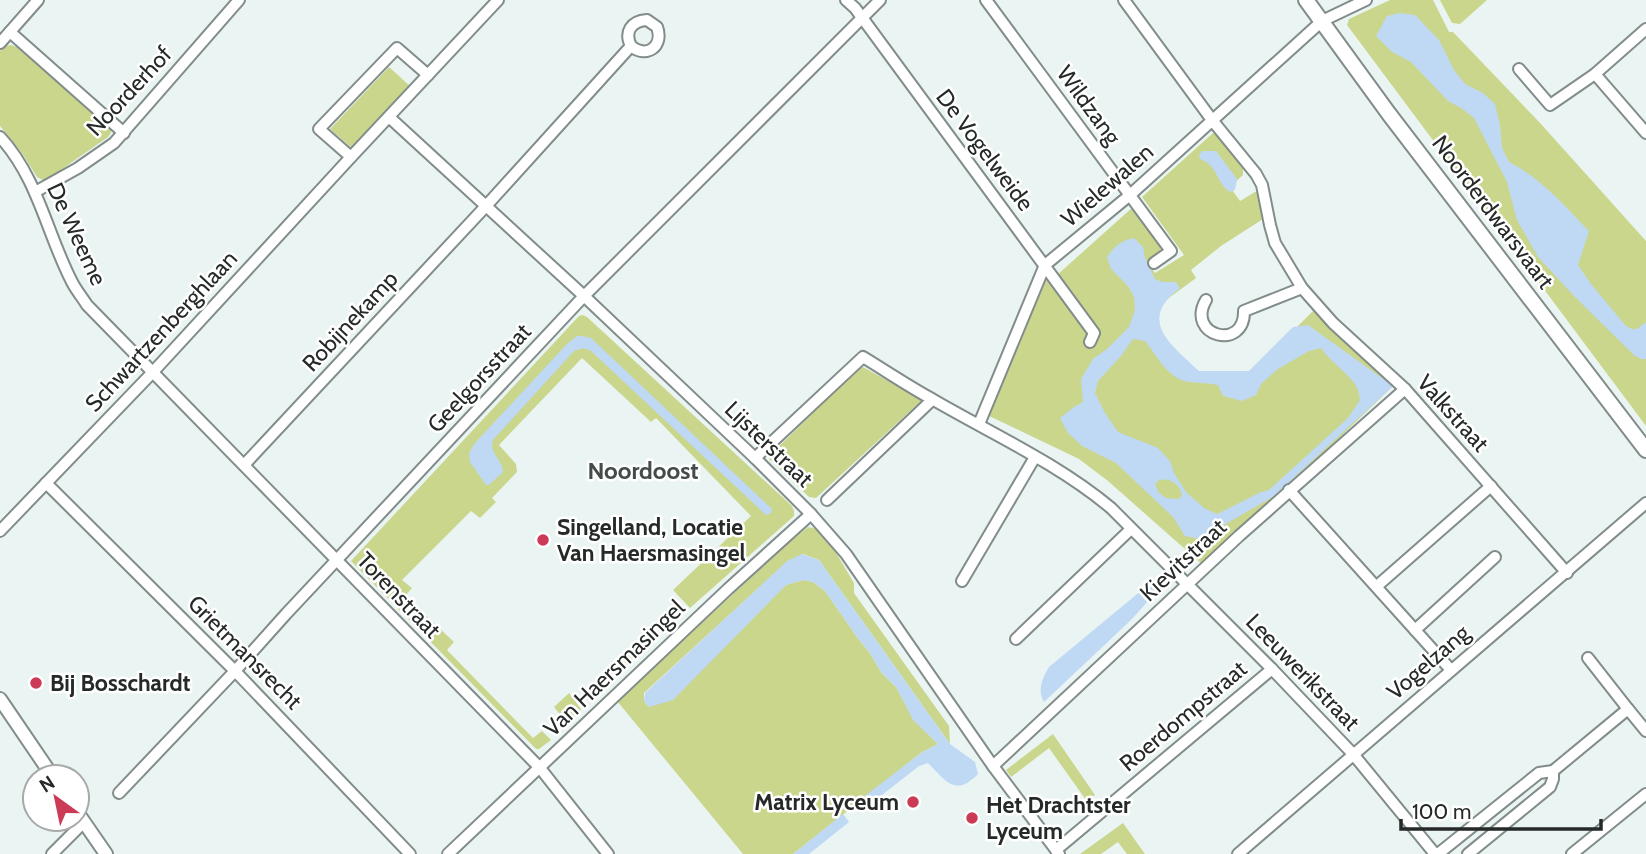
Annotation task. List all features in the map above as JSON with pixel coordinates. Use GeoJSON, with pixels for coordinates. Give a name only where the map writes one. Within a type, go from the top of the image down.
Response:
{"type":"FeatureCollection","features":[{"type":"Feature","properties":{"kind":"main road","name":"Noorderdwarsvaart"},"geometry":{"type":"LineString","coordinates":[[1306,0],[1389,114],[1646,450]]}},
{"type":"Feature","properties":{"kind":"street"},"geometry":{"type":"LineString","coordinates":[[0,43],[38,0]]}},
{"type":"Feature","properties":{"kind":"street","name":"Noorderhof"},"geometry":{"type":"LineString","coordinates":[[36,192],[114,143],[239,0]]}},
{"type":"Feature","properties":{"kind":"street","name":"Schwartzenberghlaan"},"geometry":{"type":"LineString","coordinates":[[0,531],[152,373],[498,0]]}},
{"type":"Feature","properties":{"kind":"street","name":"De Vogelweide"},"geometry":{"type":"LineString","coordinates":[[846,0],[855,8],[1094,333],[1090,342]]}},
{"type":"Feature","properties":{"kind":"street","name":"Geelgorsstraat"},"geometry":{"type":"LineString","coordinates":[[119,793],[584,296],[880,0]]}},
{"type":"Feature","properties":{"kind":"street","name":"Wildzang"},"geometry":{"type":"LineString","coordinates":[[986,0],[1171,251],[1154,263]]}},
{"type":"Feature","properties":{"kind":"street","name":"Valkstraat"},"geometry":{"type":"LineString","coordinates":[[1124,0],[1212,120],[1256,174],[1262,185],[1275,243],[1302,289],[1333,323],[1405,389],[1567,572]]}},
{"type":"Feature","properties":{"kind":"street","name":"Wielewalen"},"geometry":{"type":"LineString","coordinates":[[979,424],[1045,265],[1130,195],[1322,21],[1366,0]]}},
{"type":"Feature","properties":{"kind":"street"},"geometry":{"type":"LineString","coordinates":[[1519,69],[1549,104],[1595,74],[1646,29]]}},
{"type":"Feature","properties":{"kind":"street"},"geometry":{"type":"LineString","coordinates":[[10,32],[124,132]]}},
{"type":"Feature","properties":{"kind":"street","name":"Robijnekamp"},"geometry":{"type":"LineString","coordinates":[[244,465],[631,46]]}},
{"type":"Feature","properties":{"kind":"street"},"geometry":{"type":"LineString","coordinates":[[351,157],[319,129],[397,48],[428,75]]}},
{"type":"Feature","properties":{"kind":"street"},"geometry":{"type":"LineString","coordinates":[[1595,74],[1645,128]]}},
{"type":"Feature","properties":{"kind":"street","name":"Lijsterstraat"},"geometry":{"type":"LineString","coordinates":[[389,117],[584,296],[811,514],[846,554],[993,766],[1058,852]]}},
{"type":"Feature","properties":{"kind":"street","name":"De Weeme"},"geometry":{"type":"LineString","coordinates":[[0,137],[36,192],[72,282],[87,305],[152,373]]}},
{"type":"Feature","properties":{"kind":"street"},"geometry":{"type":"LineString","coordinates":[[1206,300],[1202,308],[1202,321],[1210,331],[1222,335],[1242,326],[1244,311],[1302,289]]}},
{"type":"Feature","properties":{"kind":"street","name":"Leeuwerikstraat"},"geometry":{"type":"LineString","coordinates":[[755,458],[863,357],[932,400],[979,424],[1095,495],[1188,584],[1353,754],[1436,854]]}},
{"type":"Feature","properties":{"kind":"street","name":"Torenstraat"},"geometry":{"type":"LineString","coordinates":[[152,373],[540,768],[608,854]]}},
{"type":"Feature","properties":{"kind":"street","name":"Kievitstraat"},"geometry":{"type":"LineString","coordinates":[[993,766],[1289,490],[1405,389]]}},
{"type":"Feature","properties":{"kind":"street"},"geometry":{"type":"LineString","coordinates":[[827,500],[932,400]]}},
{"type":"Feature","properties":{"kind":"street"},"geometry":{"type":"LineString","coordinates":[[962,581],[1035,457]]}},
{"type":"Feature","properties":{"kind":"street","name":"Grietmansrecht"},"geometry":{"type":"LineString","coordinates":[[46,483],[235,671],[410,854]]}},
{"type":"Feature","properties":{"kind":"street"},"geometry":{"type":"LineString","coordinates":[[1377,586],[1491,486]]}},
{"type":"Feature","properties":{"kind":"street"},"geometry":{"type":"LineString","coordinates":[[1289,490],[1451,670]]}},
{"type":"Feature","properties":{"kind":"street","name":"Vogelzang"},"geometry":{"type":"LineString","coordinates":[[1238,854],[1646,503]]}},
{"type":"Feature","properties":{"kind":"street","name":"Van Haersmasingel"},"geometry":{"type":"LineString","coordinates":[[448,854],[811,514]]}},
{"type":"Feature","properties":{"kind":"street"},"geometry":{"type":"LineString","coordinates":[[1016,639],[1131,529]]}},
{"type":"Feature","properties":{"kind":"street"},"geometry":{"type":"LineString","coordinates":[[1415,630],[1495,557]]}},
{"type":"Feature","properties":{"kind":"street"},"geometry":{"type":"LineString","coordinates":[[1588,658],[1646,731]]}},
{"type":"Feature","properties":{"kind":"street","name":"Roerdompstraat"},"geometry":{"type":"LineString","coordinates":[[1058,852],[1272,669]]}},
{"type":"Feature","properties":{"kind":"street"},"geometry":{"type":"LineString","coordinates":[[0,699],[43,763]]}},
{"type":"Feature","properties":{"kind":"street"},"geometry":{"type":"LineString","coordinates":[[1436,854],[1539,773],[1553,771],[1628,709]]}},
{"type":"Feature","properties":{"kind":"street"},"geometry":{"type":"LineString","coordinates":[[1468,854],[1550,787],[1553,771]]}},
{"type":"Feature","properties":{"kind":"street"},"geometry":{"type":"LineString","coordinates":[[1572,854],[1646,794]]}},
{"type":"Feature","properties":{"kind":"street"},"geometry":{"type":"LineString","coordinates":[[52,854],[68,833]]}},
{"type":"Feature","properties":{"kind":"street"},"geometry":{"type":"LineString","coordinates":[[91,833],[106,854]]}},
{"type":"Feature","properties":{"kind":"green space"},"geometry":{"type":"Polygon","coordinates":[[[1390,0],[1433,0],[1449,32],[1453,32],[1541,124],[1646,241],[1646,426],[1347,25],[1349,19],[1390,0]]]}},
{"type":"Feature","properties":{"kind":"green space"},"geometry":{"type":"Polygon","coordinates":[[[1440,0],[1487,0],[1460,24],[1452,23],[1440,0]]]}},
{"type":"Feature","properties":{"kind":"green space"},"geometry":{"type":"Polygon","coordinates":[[[11,45],[17,47],[111,128],[108,137],[45,181],[37,177],[0,126],[0,51],[11,45]]]}},
{"type":"Feature","properties":{"kind":"green space"},"geometry":{"type":"Polygon","coordinates":[[[389,67],[411,87],[352,148],[330,129],[389,67]]]}},
{"type":"Feature","properties":{"kind":"green space"},"geometry":{"type":"Polygon","coordinates":[[[1213,133],[1217,134],[1243,168],[1243,175],[1230,187],[1240,201],[1258,192],[1263,219],[1221,246],[1191,270],[1196,278],[1147,314],[1167,345],[1198,373],[1249,375],[1316,308],[1393,386],[1203,565],[1108,481],[1079,459],[985,414],[1052,268],[1057,275],[1133,207],[1161,247],[1159,254],[1148,262],[1155,273],[1184,255],[1142,197],[1213,133]]]}},
{"type":"Feature","properties":{"kind":"green space"},"geometry":{"type":"Polygon","coordinates":[[[583,315],[792,506],[794,516],[690,608],[673,590],[751,516],[656,418],[651,422],[582,358],[499,445],[516,464],[517,472],[492,498],[496,502],[480,518],[471,511],[402,580],[412,588],[405,596],[454,642],[447,650],[533,738],[542,731],[551,740],[536,749],[351,561],[579,316],[583,315]]]}},
{"type":"Feature","properties":{"kind":"green space"},"geometry":{"type":"Polygon","coordinates":[[[863,367],[922,400],[816,498],[809,497],[769,459],[770,455],[863,367]]]}},
{"type":"Feature","properties":{"kind":"green space"},"geometry":{"type":"Polygon","coordinates":[[[808,527],[817,529],[835,551],[854,583],[854,593],[949,726],[950,744],[819,560],[803,554],[788,561],[644,693],[644,701],[649,707],[786,585],[803,580],[813,582],[825,591],[881,672],[896,687],[914,720],[938,744],[921,753],[793,854],[743,854],[617,701],[808,527]]]}},
{"type":"Feature","properties":{"kind":"green space"},"geometry":{"type":"Polygon","coordinates":[[[626,652],[633,659],[610,682],[603,675],[626,652]]]}},
{"type":"Feature","properties":{"kind":"green space"},"geometry":{"type":"Polygon","coordinates":[[[569,693],[581,709],[567,723],[554,707],[569,693]]]}},
{"type":"Feature","properties":{"kind":"green space"},"geometry":{"type":"Polygon","coordinates":[[[1053,734],[1095,795],[1086,800],[1049,748],[1011,777],[1006,770],[1053,734]]]}},
{"type":"Feature","properties":{"kind":"green space"},"geometry":{"type":"Polygon","coordinates":[[[1123,823],[1145,854],[1127,854],[1118,842],[1101,854],[1080,854],[1123,823]]]}},
{"type":"Feature","properties":{"kind":"water"},"geometry":{"type":"Polygon","coordinates":[[[1400,13],[1415,15],[1439,40],[1454,70],[1465,84],[1483,93],[1495,104],[1502,148],[1509,162],[1542,184],[1589,231],[1578,265],[1626,326],[1637,329],[1646,322],[1646,359],[1635,356],[1538,257],[1517,220],[1507,182],[1474,118],[1448,101],[1411,62],[1392,52],[1376,36],[1387,16],[1400,13]]]}},
{"type":"Feature","properties":{"kind":"water"},"geometry":{"type":"Polygon","coordinates":[[[1202,151],[1216,151],[1237,179],[1235,190],[1230,192],[1225,188],[1211,166],[1200,159],[1202,151]]]}},
{"type":"Feature","properties":{"kind":"water"},"geometry":{"type":"Polygon","coordinates":[[[1134,238],[1143,247],[1155,279],[1176,282],[1180,288],[1167,300],[1161,311],[1160,322],[1170,342],[1199,371],[1249,371],[1293,327],[1308,325],[1393,386],[1274,496],[1200,539],[1185,536],[1173,517],[1116,463],[1082,446],[1068,433],[1060,418],[1083,402],[1081,379],[1093,359],[1129,327],[1135,310],[1134,297],[1128,286],[1111,269],[1107,257],[1118,244],[1134,238]],[[1133,339],[1098,381],[1095,393],[1118,432],[1158,448],[1170,461],[1186,492],[1204,508],[1217,514],[1269,490],[1348,418],[1360,400],[1354,383],[1321,348],[1309,351],[1278,369],[1261,384],[1256,395],[1242,401],[1223,396],[1218,385],[1182,380],[1164,366],[1145,341],[1133,339]],[[1159,480],[1155,484],[1159,493],[1166,498],[1178,499],[1182,496],[1174,483],[1159,480]]]}},
{"type":"Feature","properties":{"kind":"water"},"geometry":{"type":"Polygon","coordinates":[[[577,336],[591,338],[772,509],[771,513],[766,515],[591,351],[584,349],[573,352],[493,440],[492,449],[503,472],[486,485],[470,462],[469,453],[475,443],[577,336]]]}},
{"type":"Feature","properties":{"kind":"water"},"geometry":{"type":"Polygon","coordinates":[[[802,554],[819,560],[950,744],[975,762],[978,774],[970,781],[957,786],[951,784],[928,763],[919,766],[859,813],[853,805],[921,753],[938,744],[913,720],[896,687],[881,672],[825,591],[813,582],[803,580],[786,585],[673,700],[649,707],[644,701],[645,693],[787,561],[802,554]]]}},
{"type":"Feature","properties":{"kind":"water"},"geometry":{"type":"Polygon","coordinates":[[[1154,582],[1159,589],[1131,620],[1044,702],[1041,684],[1049,667],[1154,582]]]}},
{"type":"Feature","properties":{"kind":"water"},"geometry":{"type":"Polygon","coordinates":[[[843,814],[849,822],[809,854],[793,854],[843,814]]]}},
{"type":"Feature","properties":{"kind":"place","name":"Singelland, Locatie Van Haersmasingel"},"geometry":{"type":"Point","coordinates":[543,540]}},
{"type":"Feature","properties":{"kind":"place","name":"Bij Bosschardt"},"geometry":{"type":"Point","coordinates":[36,683]}},
{"type":"Feature","properties":{"kind":"place","name":"Matrix Lyceum"},"geometry":{"type":"Point","coordinates":[913,802]}},
{"type":"Feature","properties":{"kind":"place","name":"Het Drachtster Lyceum"},"geometry":{"type":"Point","coordinates":[972,818]}},
{"type":"Feature","properties":{"kind":"district","name":"Noordoost"},"geometry":{"type":"Point","coordinates":[643,470]}}]}
